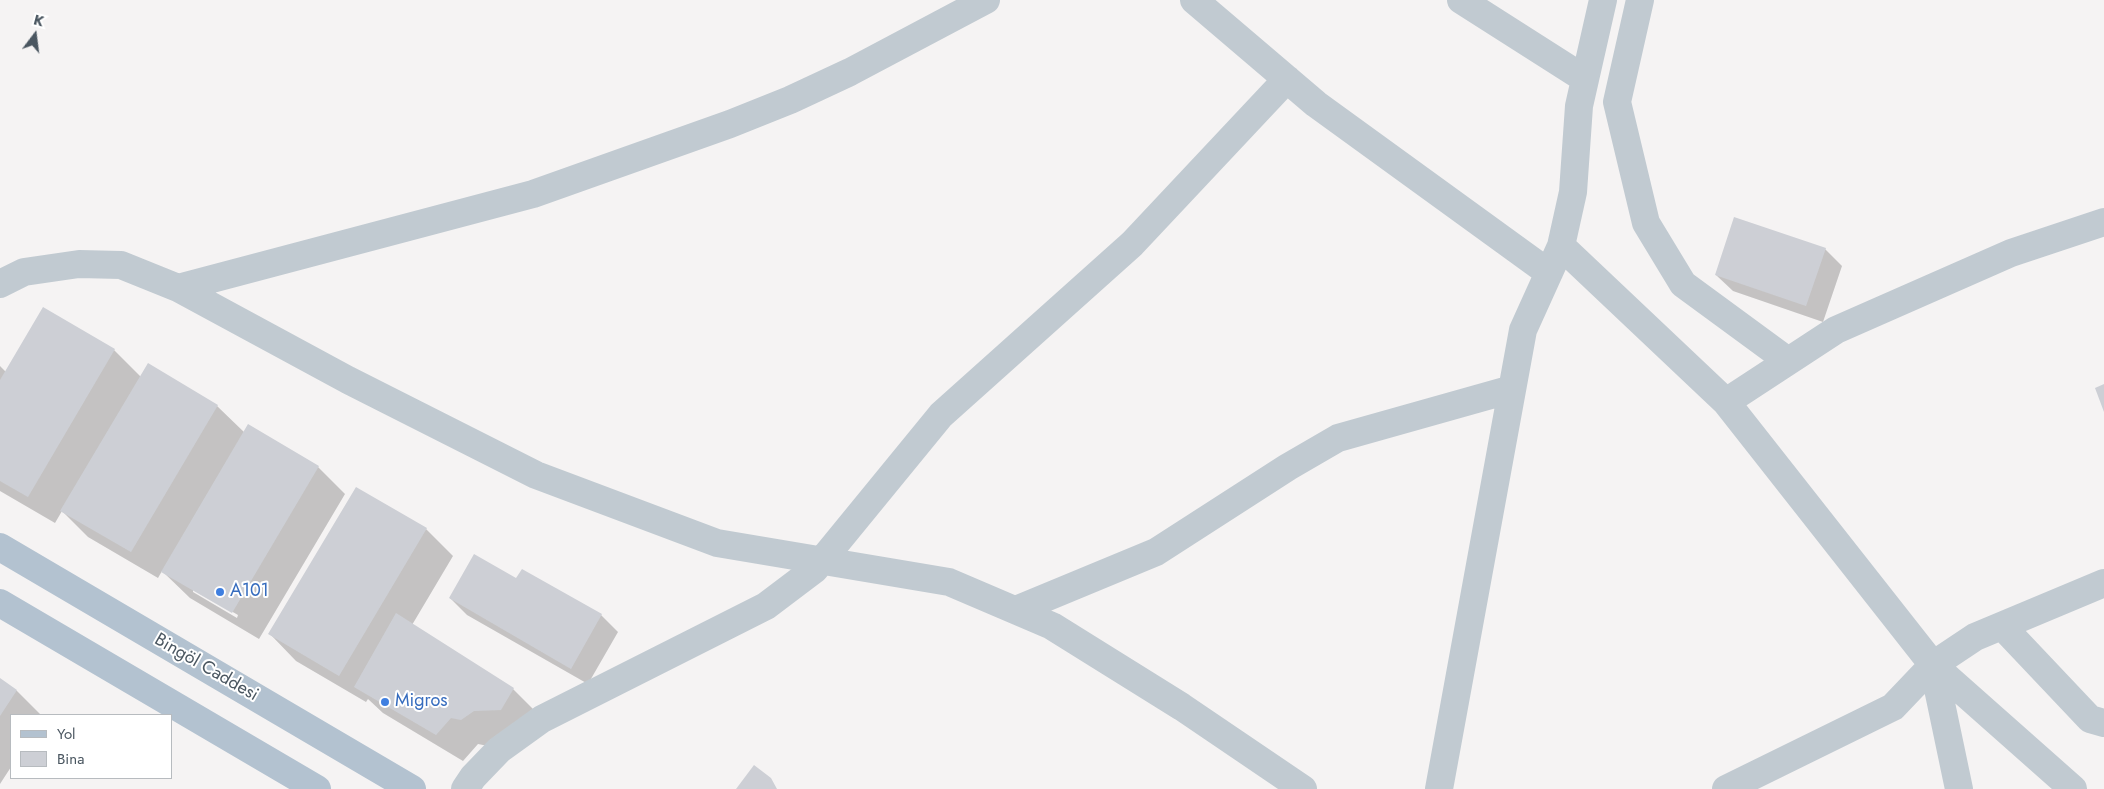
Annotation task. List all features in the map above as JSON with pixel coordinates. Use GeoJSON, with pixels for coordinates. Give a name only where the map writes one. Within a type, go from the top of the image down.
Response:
{"type":"FeatureCollection","features":[{"type":"Feature","properties":{"kind":"main road","name":"Bingöl Caddesi"},"geometry":{"type":"LineString","coordinates":[[0,547],[412,789]]}},
{"type":"Feature","properties":{"kind":"main road"},"geometry":{"type":"LineString","coordinates":[[0,603],[317,789]]}},
{"type":"Feature","properties":{"kind":"street"},"geometry":{"type":"LineString","coordinates":[[178,288],[533,194],[730,124],[790,100],[850,72],[986,0]]}},
{"type":"Feature","properties":{"kind":"street"},"geometry":{"type":"LineString","coordinates":[[1194,0],[1316,104],[1549,273]]}},
{"type":"Feature","properties":{"kind":"street"},"geometry":{"type":"LineString","coordinates":[[1462,0],[1585,79]]}},
{"type":"Feature","properties":{"kind":"street"},"geometry":{"type":"LineString","coordinates":[[1439,789],[1523,330],[1560,246],[1573,192],[1579,106],[1603,0]]}},
{"type":"Feature","properties":{"kind":"street"},"geometry":{"type":"LineString","coordinates":[[1640,0],[1617,102],[1646,223],[1683,284],[1788,361]]}},
{"type":"Feature","properties":{"kind":"street"},"geometry":{"type":"LineString","coordinates":[[465,789],[473,777],[500,750],[542,719],[766,606],[815,569],[941,415],[1132,244],[1287,79]]}},
{"type":"Feature","properties":{"kind":"street"},"geometry":{"type":"LineString","coordinates":[[1726,402],[1836,330],[2011,253],[2104,222]]}},
{"type":"Feature","properties":{"kind":"street"},"geometry":{"type":"LineString","coordinates":[[1560,246],[1726,402],[1932,665],[2073,789]]}},
{"type":"Feature","properties":{"kind":"street"},"geometry":{"type":"LineString","coordinates":[[0,284],[24,272],[79,264],[121,265],[178,288],[348,380],[536,474],[717,543],[823,559],[949,582],[1052,626],[1182,708],[1303,789]]}},
{"type":"Feature","properties":{"kind":"street"},"geometry":{"type":"LineString","coordinates":[[1016,610],[1156,552],[1288,467],[1338,438],[1512,389]]}},
{"type":"Feature","properties":{"kind":"street"},"geometry":{"type":"LineString","coordinates":[[1727,789],[1893,707],[1932,665],[1975,637],[2104,582]]}},
{"type":"Feature","properties":{"kind":"street"},"geometry":{"type":"LineString","coordinates":[[2002,626],[2090,719],[2104,723]]}},
{"type":"Feature","properties":{"kind":"street"},"geometry":{"type":"LineString","coordinates":[[1932,665],[1959,789]]}},
{"type":"Feature","properties":{"kind":"building"},"geometry":{"type":"Polygon","coordinates":[[[1734,217],[1826,248],[1806,306],[1715,275],[1734,217]]]}},
{"type":"Feature","properties":{"kind":"building"},"geometry":{"type":"Polygon","coordinates":[[[43,307],[115,349],[28,497],[0,481],[0,380],[43,307]]]}},
{"type":"Feature","properties":{"kind":"building"},"geometry":{"type":"Polygon","coordinates":[[[148,363],[218,405],[131,552],[60,511],[148,363]]]}},
{"type":"Feature","properties":{"kind":"building"},"geometry":{"type":"Polygon","coordinates":[[[2104,384],[2104,412],[2095,388],[2104,384]]]}},
{"type":"Feature","properties":{"kind":"building"},"geometry":{"type":"Polygon","coordinates":[[[248,424],[319,466],[232,613],[161,572],[248,424]]]}},
{"type":"Feature","properties":{"kind":"building"},"geometry":{"type":"Polygon","coordinates":[[[356,487],[427,528],[339,676],[268,634],[356,487]]]}},
{"type":"Feature","properties":{"kind":"building"},"geometry":{"type":"Polygon","coordinates":[[[474,554],[516,578],[522,569],[602,614],[571,669],[449,598],[474,554]]]}},
{"type":"Feature","properties":{"kind":"building"},"geometry":{"type":"Polygon","coordinates":[[[396,613],[514,688],[501,710],[474,711],[461,720],[451,718],[436,735],[354,687],[396,613]]]}},
{"type":"Feature","properties":{"kind":"building"},"geometry":{"type":"Polygon","coordinates":[[[0,678],[17,690],[0,716],[0,678]]]}},
{"type":"Feature","properties":{"kind":"building"},"geometry":{"type":"Polygon","coordinates":[[[754,765],[771,778],[777,789],[736,789],[754,765]]]}},
{"type":"Feature","properties":{"kind":"place","name":"A101"},"geometry":{"type":"Point","coordinates":[220,592]}},
{"type":"Feature","properties":{"kind":"place","name":"Migros"},"geometry":{"type":"Point","coordinates":[385,702]}}]}
